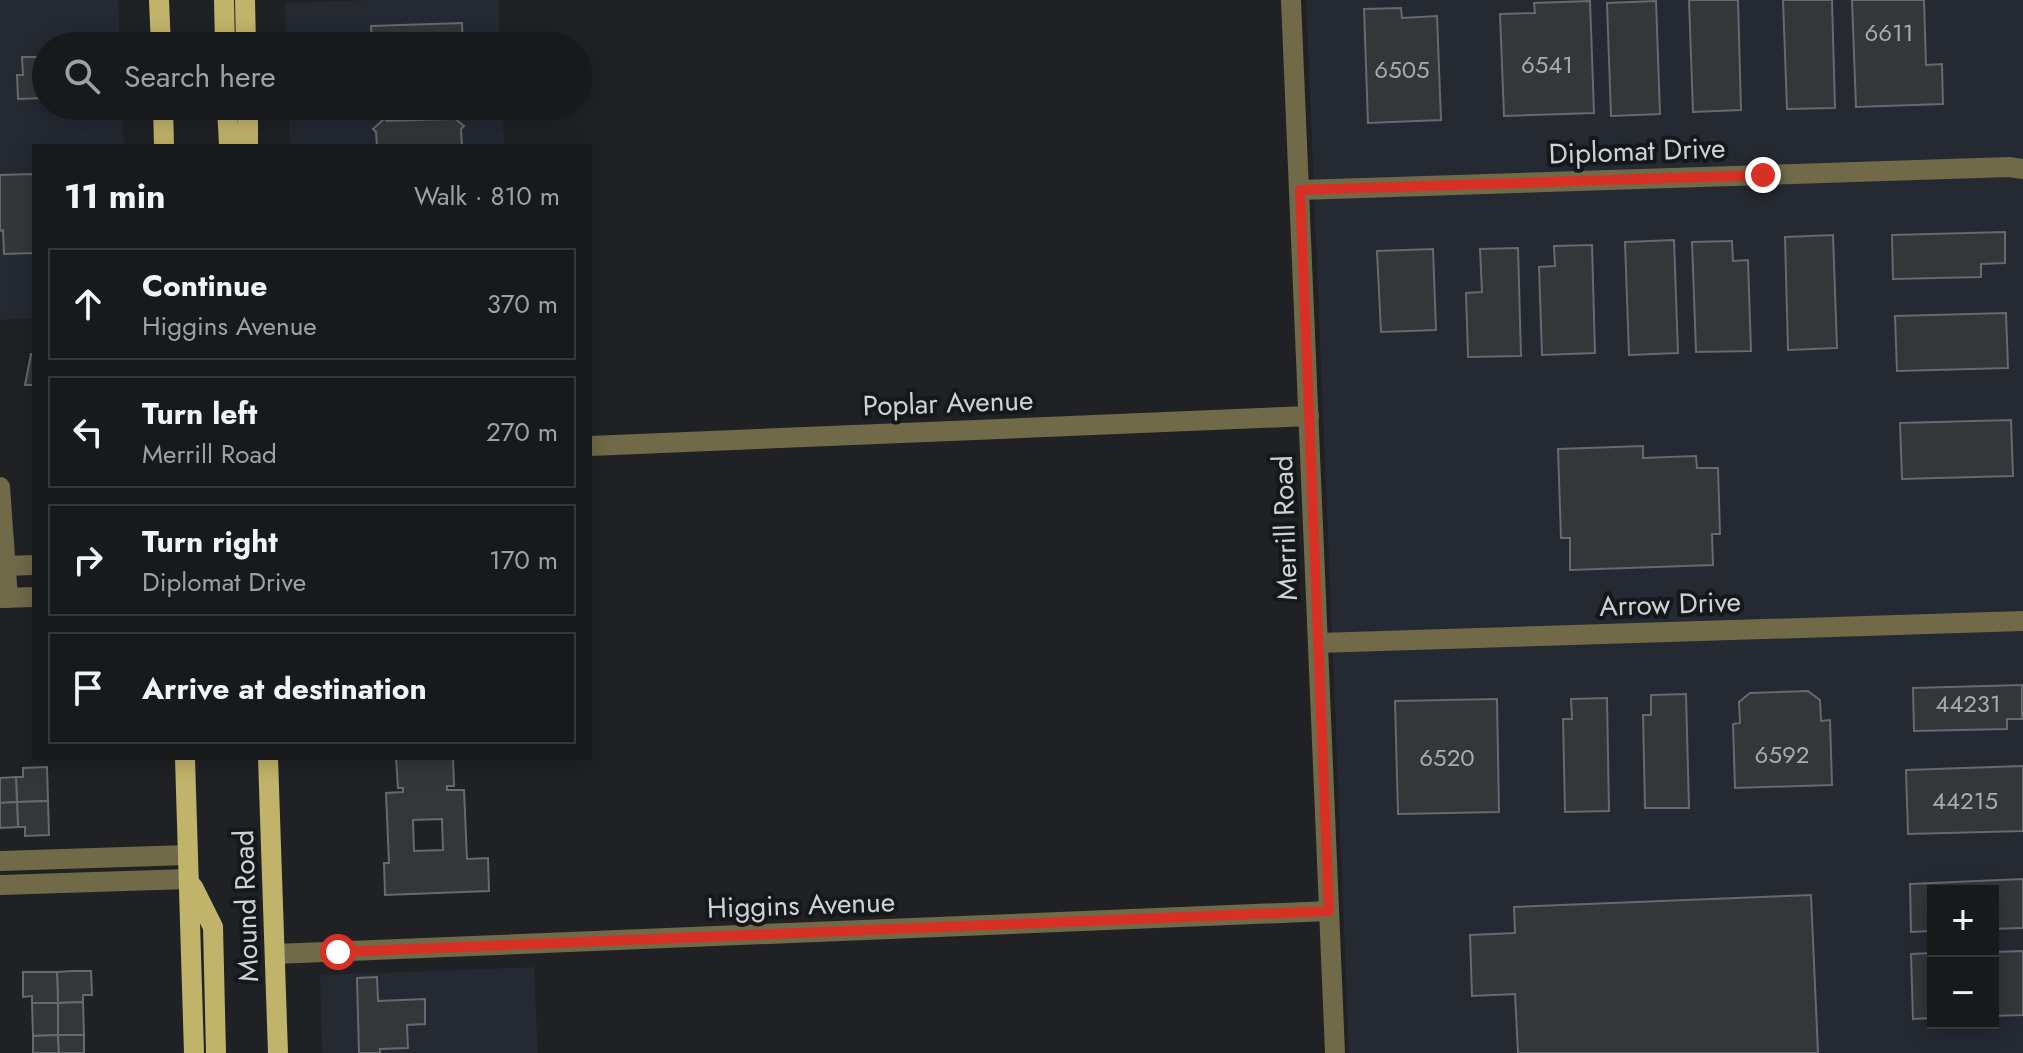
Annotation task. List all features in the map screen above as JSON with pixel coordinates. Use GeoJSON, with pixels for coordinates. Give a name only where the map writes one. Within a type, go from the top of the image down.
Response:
{"type":"FeatureCollection","features":[{"type":"Feature","properties":{"kind":"main road"},"geometry":{"type":"LineString","coordinates":[[159,0],[160,32]]}},
{"type":"Feature","properties":{"kind":"main road"},"geometry":{"type":"LineString","coordinates":[[224,0],[225,32]]}},
{"type":"Feature","properties":{"kind":"main road"},"geometry":{"type":"LineString","coordinates":[[245,0],[246,32]]}},
{"type":"Feature","properties":{"kind":"main road"},"geometry":{"type":"LineString","coordinates":[[163,120],[164,144]]}},
{"type":"Feature","properties":{"kind":"main road"},"geometry":{"type":"LineString","coordinates":[[228,120],[229,144]]}},
{"type":"Feature","properties":{"kind":"main road"},"geometry":{"type":"LineString","coordinates":[[248,120],[248,144]]}},
{"type":"Feature","properties":{"kind":"main road","name":"Mound Road"},"geometry":{"type":"LineString","coordinates":[[185,760],[194,1053]]}},
{"type":"Feature","properties":{"kind":"main road","name":"Mound Road"},"geometry":{"type":"LineString","coordinates":[[268,760],[278,1053]]}},
{"type":"Feature","properties":{"kind":"main road"},"geometry":{"type":"LineString","coordinates":[[189,879],[213,927],[216,1053]]}},
{"type":"Feature","properties":{"kind":"street","name":"Merrill Road"},"geometry":{"type":"LineString","coordinates":[[1291,0],[1335,1053]]}},
{"type":"Feature","properties":{"kind":"street","name":"Diplomat Drive"},"geometry":{"type":"LineString","coordinates":[[1300,190],[2009,167],[2023,169]]}},
{"type":"Feature","properties":{"kind":"street","name":"Poplar Avenue"},"geometry":{"type":"LineString","coordinates":[[592,446],[1309,416]]}},
{"type":"Feature","properties":{"kind":"street"},"geometry":{"type":"LineString","coordinates":[[0,487],[4,598],[32,597]]}},
{"type":"Feature","properties":{"kind":"street"},"geometry":{"type":"LineString","coordinates":[[4,566],[32,565]]}},
{"type":"Feature","properties":{"kind":"street","name":"Arrow Drive"},"geometry":{"type":"LineString","coordinates":[[1318,643],[2023,621]]}},
{"type":"Feature","properties":{"kind":"street"},"geometry":{"type":"LineString","coordinates":[[0,861],[188,855]]}},
{"type":"Feature","properties":{"kind":"street"},"geometry":{"type":"LineString","coordinates":[[0,885],[189,879]]}},
{"type":"Feature","properties":{"kind":"street","name":"Higgins Avenue"},"geometry":{"type":"LineString","coordinates":[[275,954],[1329,911]]}},
{"type":"Feature","properties":{"kind":"shaded area"},"geometry":{"type":"Polygon","coordinates":[[[0,0],[118,0],[119,32],[32,32],[32,120],[123,120],[124,144],[32,144],[32,318],[0,320],[0,0]]]}},
{"type":"Feature","properties":{"kind":"shaded area"},"geometry":{"type":"Polygon","coordinates":[[[499,0],[500,32],[286,32],[285,3],[499,0]]]}},
{"type":"Feature","properties":{"kind":"shaded area"},"geometry":{"type":"Polygon","coordinates":[[[1306,0],[2023,0],[2023,1053],[1349,1053],[1306,0]]]}},
{"type":"Feature","properties":{"kind":"shaded area"},"geometry":{"type":"Polygon","coordinates":[[[289,120],[503,120],[504,144],[290,144],[289,120]]]}},
{"type":"Feature","properties":{"kind":"shaded area"},"geometry":{"type":"Polygon","coordinates":[[[534,967],[538,1053],[322,1053],[320,975],[534,967]]]}},
{"type":"Feature","properties":{"kind":"building"},"geometry":{"type":"Polygon","coordinates":[[[1689,0],[1738,0],[1741,110],[1693,112],[1689,0]]]}},
{"type":"Feature","properties":{"kind":"building"},"geometry":{"type":"Polygon","coordinates":[[[1783,0],[1832,0],[1835,108],[1787,109],[1783,0]]]}},
{"type":"Feature","properties":{"kind":"building"},"geometry":{"type":"Polygon","coordinates":[[[1852,0],[1924,0],[1926,65],[1942,64],[1943,104],[1856,107],[1852,0]]]}},
{"type":"Feature","properties":{"kind":"building"},"geometry":{"type":"Polygon","coordinates":[[[1590,1],[1594,113],[1504,116],[1500,14],[1535,13],[1534,3],[1590,1]]]}},
{"type":"Feature","properties":{"kind":"building"},"geometry":{"type":"Polygon","coordinates":[[[1656,1],[1660,114],[1611,116],[1607,3],[1656,1]]]}},
{"type":"Feature","properties":{"kind":"building"},"geometry":{"type":"Polygon","coordinates":[[[1401,8],[1402,18],[1437,16],[1441,120],[1368,123],[1364,9],[1401,8]]]}},
{"type":"Feature","properties":{"kind":"building"},"geometry":{"type":"Polygon","coordinates":[[[462,23],[462,32],[371,32],[371,26],[462,23]]]}},
{"type":"Feature","properties":{"kind":"building"},"geometry":{"type":"Polygon","coordinates":[[[22,57],[32,57],[32,98],[18,99],[17,75],[23,75],[22,57]]]}},
{"type":"Feature","properties":{"kind":"building"},"geometry":{"type":"Polygon","coordinates":[[[383,120],[457,120],[464,126],[461,129],[462,144],[377,144],[373,129],[383,120]]]}},
{"type":"Feature","properties":{"kind":"building"},"geometry":{"type":"Polygon","coordinates":[[[32,174],[32,253],[4,254],[3,230],[0,231],[0,175],[32,174]]]}},
{"type":"Feature","properties":{"kind":"building"},"geometry":{"type":"Polygon","coordinates":[[[2005,232],[2005,263],[1981,264],[1981,277],[1893,279],[1892,235],[2005,232]]]}},
{"type":"Feature","properties":{"kind":"building"},"geometry":{"type":"Polygon","coordinates":[[[1833,235],[1837,348],[1788,350],[1785,237],[1833,235]]]}},
{"type":"Feature","properties":{"kind":"building"},"geometry":{"type":"Polygon","coordinates":[[[1674,240],[1678,353],[1629,355],[1625,242],[1674,240]]]}},
{"type":"Feature","properties":{"kind":"building"},"geometry":{"type":"Polygon","coordinates":[[[1732,241],[1733,261],[1748,260],[1751,351],[1696,352],[1692,242],[1732,241]]]}},
{"type":"Feature","properties":{"kind":"building"},"geometry":{"type":"Polygon","coordinates":[[[1592,245],[1595,353],[1542,355],[1539,267],[1555,266],[1554,246],[1592,245]]]}},
{"type":"Feature","properties":{"kind":"building"},"geometry":{"type":"Polygon","coordinates":[[[1518,248],[1521,356],[1468,357],[1466,293],[1482,292],[1480,249],[1518,248]]]}},
{"type":"Feature","properties":{"kind":"building"},"geometry":{"type":"Polygon","coordinates":[[[1433,249],[1436,330],[1381,332],[1377,251],[1433,249]]]}},
{"type":"Feature","properties":{"kind":"building"},"geometry":{"type":"Polygon","coordinates":[[[2006,313],[2008,368],[1897,371],[1895,316],[2006,313]]]}},
{"type":"Feature","properties":{"kind":"building"},"geometry":{"type":"Polygon","coordinates":[[[31,354],[32,354],[32,385],[25,385],[31,354]]]}},
{"type":"Feature","properties":{"kind":"building"},"geometry":{"type":"Polygon","coordinates":[[[2011,420],[2013,476],[1902,479],[1900,423],[2011,420]]]}},
{"type":"Feature","properties":{"kind":"building"},"geometry":{"type":"Polygon","coordinates":[[[1643,446],[1643,458],[1696,456],[1697,468],[1718,468],[1720,534],[1712,534],[1713,565],[1570,570],[1570,538],[1561,538],[1558,449],[1643,446]]]}},
{"type":"Feature","properties":{"kind":"building"},"geometry":{"type":"Polygon","coordinates":[[[2022,685],[2022,719],[2007,719],[2007,729],[1914,731],[1913,688],[2022,685]]]}},
{"type":"Feature","properties":{"kind":"building"},"geometry":{"type":"Polygon","coordinates":[[[1808,691],[1820,700],[1821,721],[1830,720],[1832,785],[1735,788],[1733,724],[1740,723],[1739,702],[1750,693],[1808,691]]]}},
{"type":"Feature","properties":{"kind":"building"},"geometry":{"type":"Polygon","coordinates":[[[1686,694],[1689,808],[1645,808],[1643,715],[1651,715],[1651,695],[1686,694]]]}},
{"type":"Feature","properties":{"kind":"building"},"geometry":{"type":"Polygon","coordinates":[[[1607,698],[1609,811],[1565,812],[1563,719],[1572,719],[1571,699],[1607,698]]]}},
{"type":"Feature","properties":{"kind":"building"},"geometry":{"type":"Polygon","coordinates":[[[1497,699],[1499,812],[1398,814],[1395,701],[1497,699]]]}},
{"type":"Feature","properties":{"kind":"building"},"geometry":{"type":"Polygon","coordinates":[[[396,760],[453,760],[454,786],[447,786],[447,790],[464,790],[467,859],[488,858],[489,891],[385,895],[384,863],[389,863],[386,793],[403,792],[403,788],[398,788],[396,760]],[[442,819],[413,820],[414,851],[443,850],[442,819]]]}},
{"type":"Feature","properties":{"kind":"building"},"geometry":{"type":"Polygon","coordinates":[[[2023,766],[2023,831],[1908,834],[1906,770],[2023,766]]]}},
{"type":"Feature","properties":{"kind":"building"},"geometry":{"type":"Polygon","coordinates":[[[47,767],[48,801],[17,802],[16,777],[23,777],[23,768],[47,767]]]}},
{"type":"Feature","properties":{"kind":"building"},"geometry":{"type":"Polygon","coordinates":[[[16,777],[17,802],[0,803],[0,778],[16,777]]]}},
{"type":"Feature","properties":{"kind":"building"},"geometry":{"type":"Polygon","coordinates":[[[48,801],[49,835],[25,836],[25,827],[18,827],[17,802],[48,801]]]}},
{"type":"Feature","properties":{"kind":"building"},"geometry":{"type":"Polygon","coordinates":[[[17,802],[18,827],[0,828],[0,803],[17,802]]]}},
{"type":"Feature","properties":{"kind":"building"},"geometry":{"type":"Polygon","coordinates":[[[2023,879],[2023,928],[1999,929],[1999,885],[1927,885],[1927,931],[1911,932],[1910,884],[2023,879]]]}},
{"type":"Feature","properties":{"kind":"building"},"geometry":{"type":"Polygon","coordinates":[[[1811,895],[1818,1053],[1518,1053],[1515,994],[1472,996],[1470,935],[1515,933],[1514,907],[1811,895]]]}},
{"type":"Feature","properties":{"kind":"building"},"geometry":{"type":"Polygon","coordinates":[[[2023,951],[2023,1015],[1999,1016],[1999,952],[2023,951]]]}},
{"type":"Feature","properties":{"kind":"building"},"geometry":{"type":"Polygon","coordinates":[[[1927,953],[1927,1018],[1913,1019],[1911,954],[1927,953]]]}},
{"type":"Feature","properties":{"kind":"building"},"geometry":{"type":"Polygon","coordinates":[[[91,971],[92,995],[83,995],[83,1002],[58,1003],[57,972],[91,971]]]}},
{"type":"Feature","properties":{"kind":"building"},"geometry":{"type":"Polygon","coordinates":[[[23,972],[57,972],[58,1003],[32,1003],[32,996],[23,997],[23,972]]]}},
{"type":"Feature","properties":{"kind":"building"},"geometry":{"type":"Polygon","coordinates":[[[377,977],[378,1001],[425,999],[425,1024],[407,1025],[408,1048],[359,1053],[357,978],[377,977]]]}},
{"type":"Feature","properties":{"kind":"building"},"geometry":{"type":"Polygon","coordinates":[[[83,1002],[84,1035],[58,1035],[58,1003],[83,1002]]]}},
{"type":"Feature","properties":{"kind":"building"},"geometry":{"type":"Polygon","coordinates":[[[32,1003],[58,1003],[58,1035],[33,1036],[32,1003]]]}},
{"type":"Feature","properties":{"kind":"building"},"geometry":{"type":"Polygon","coordinates":[[[58,1035],[59,1053],[33,1053],[33,1036],[58,1035]]]}},
{"type":"Feature","properties":{"kind":"building"},"geometry":{"type":"Polygon","coordinates":[[[58,1035],[84,1035],[84,1053],[59,1053],[58,1035]]]}},
{"type":"Feature","properties":{"kind":"route"},"geometry":{"type":"LineString","coordinates":[[338,952],[1329,911],[1300,190],[1763,175]]}}]}
